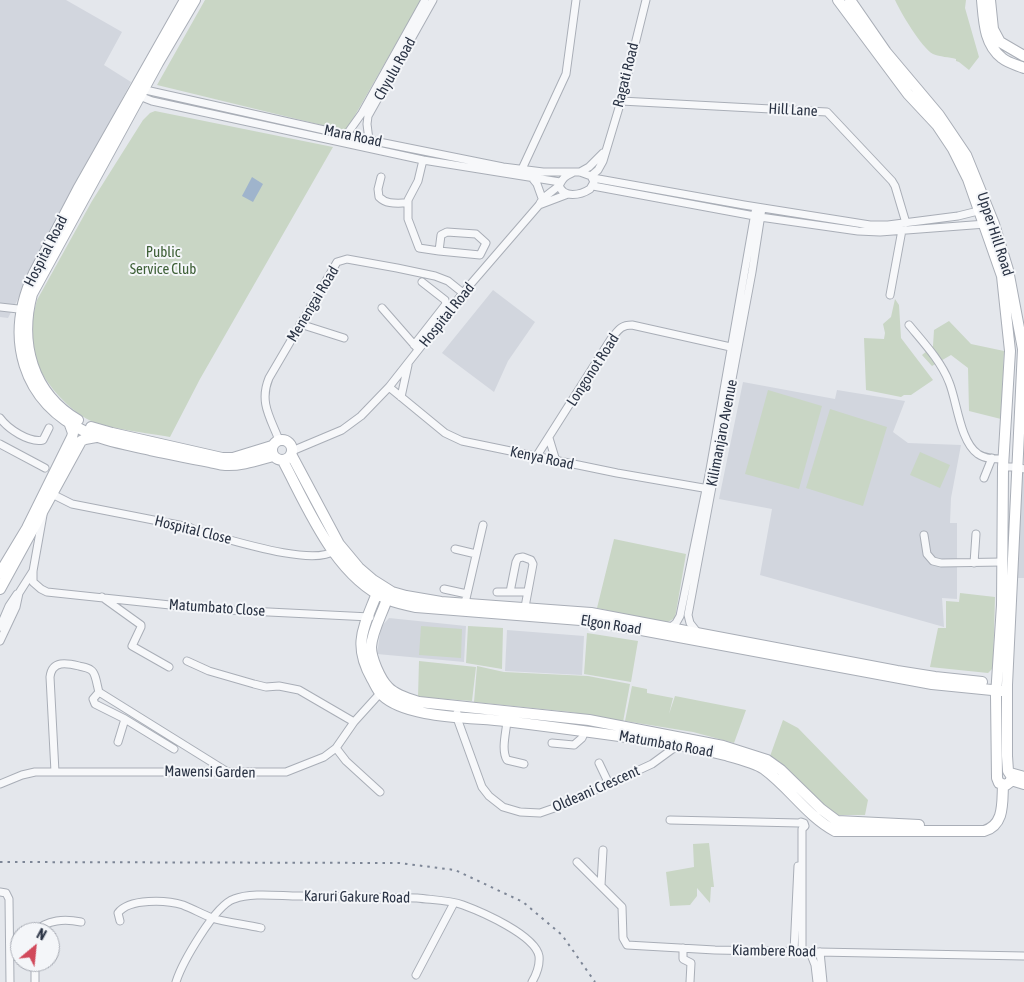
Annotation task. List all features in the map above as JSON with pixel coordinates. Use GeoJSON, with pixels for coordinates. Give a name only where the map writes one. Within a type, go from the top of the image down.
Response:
{"type":"FeatureCollection","features":[{"type":"Feature","properties":{"kind":"street","name":"Hospital Road"},"geometry":{"type":"LineString","coordinates":[[138,91],[185,0]]}},
{"type":"Feature","properties":{"kind":"street","name":"Hospital Road"},"geometry":{"type":"LineString","coordinates":[[195,0],[138,91],[27,287],[19,334],[20,348],[27,371],[46,402],[59,416],[88,433],[101,438],[224,465],[242,463],[282,451],[348,427],[389,386],[409,362],[416,347],[539,205],[542,198]]}},
{"type":"Feature","properties":{"kind":"street","name":"Chyulu Road"},"geometry":{"type":"LineString","coordinates":[[347,134],[362,113],[425,0]]}},
{"type":"Feature","properties":{"kind":"street","name":"Chyulu Road"},"geometry":{"type":"LineString","coordinates":[[370,140],[367,124],[368,116],[433,0]]}},
{"type":"Feature","properties":{"kind":"street"},"geometry":{"type":"LineString","coordinates":[[522,169],[566,74],[576,0]]}},
{"type":"Feature","properties":{"kind":"street","name":"Ragati Road"},"geometry":{"type":"LineString","coordinates":[[593,180],[599,168],[620,102],[646,0]]}},
{"type":"Feature","properties":{"kind":"street","name":"Upper Hill Road"},"geometry":{"type":"LineString","coordinates":[[838,0],[908,94],[937,125],[953,149],[984,210],[994,224],[1008,270],[1024,349],[1019,419],[1020,468],[1008,659],[1002,687]]}},
{"type":"Feature","properties":{"kind":"street","name":"Upper Hill Road"},"geometry":{"type":"LineString","coordinates":[[850,0],[886,52],[939,115],[966,155],[984,210],[984,224],[1002,276],[1010,351],[1004,463],[1002,687]]}},
{"type":"Feature","properties":{"kind":"street"},"geometry":{"type":"LineString","coordinates":[[982,0],[987,37],[993,48],[1003,59],[1024,68]]}},
{"type":"Feature","properties":{"kind":"street"},"geometry":{"type":"LineString","coordinates":[[990,0],[993,28],[1000,42],[1024,56]]}},
{"type":"Feature","properties":{"kind":"street","name":"Mara Road"},"geometry":{"type":"LineString","coordinates":[[138,91],[370,140],[522,169],[543,172],[576,172],[593,180],[693,200]]}},
{"type":"Feature","properties":{"kind":"street","name":"Mara Road"},"geometry":{"type":"LineString","coordinates":[[138,91],[152,101],[423,160],[560,183]]}},
{"type":"Feature","properties":{"kind":"street","name":"Hill Lane"},"geometry":{"type":"LineString","coordinates":[[620,102],[827,112],[892,180],[906,223]]}},
{"type":"Feature","properties":{"kind":"street","name":"Ragati Road"},"geometry":{"type":"LineString","coordinates":[[576,172],[598,159],[605,150]]}},
{"type":"Feature","properties":{"kind":"street"},"geometry":{"type":"LineString","coordinates":[[423,160],[418,181],[408,200],[408,219],[418,248],[439,251],[480,255],[486,243],[476,234],[447,232],[441,235],[439,251]]}},
{"type":"Feature","properties":{"kind":"street"},"geometry":{"type":"LineString","coordinates":[[533,179],[542,198],[560,183],[562,179],[576,172]]}},
{"type":"Feature","properties":{"kind":"street"},"geometry":{"type":"LineString","coordinates":[[381,177],[378,189],[379,197],[383,201],[408,203]]}},
{"type":"Feature","properties":{"kind":"street","name":"Mara Road"},"geometry":{"type":"LineString","coordinates":[[539,205],[568,194],[586,192],[593,180]]}},
{"type":"Feature","properties":{"kind":"street"},"geometry":{"type":"LineString","coordinates":[[560,183],[562,190],[568,194]]}},
{"type":"Feature","properties":{"kind":"street"},"geometry":{"type":"LineString","coordinates":[[693,200],[880,226],[958,216],[984,210]]}},
{"type":"Feature","properties":{"kind":"street"},"geometry":{"type":"LineString","coordinates":[[693,200],[757,216],[858,231],[880,232],[994,224]]}},
{"type":"Feature","properties":{"kind":"street","name":"Kilimanjaro Avenue"},"geometry":{"type":"LineString","coordinates":[[697,632],[690,624],[688,616],[735,347],[752,272],[759,208]]}},
{"type":"Feature","properties":{"kind":"street"},"geometry":{"type":"LineString","coordinates":[[742,213],[755,231],[772,218]]}},
{"type":"Feature","properties":{"kind":"street"},"geometry":{"type":"LineString","coordinates":[[890,295],[902,230]]}},
{"type":"Feature","properties":{"kind":"street","name":"Menengai Road"},"geometry":{"type":"LineString","coordinates":[[282,451],[264,400],[265,388],[334,266],[343,260],[436,276],[448,281],[463,293]]}},
{"type":"Feature","properties":{"kind":"street"},"geometry":{"type":"LineString","coordinates":[[382,308],[416,347],[446,304],[444,300],[422,282]]}},
{"type":"Feature","properties":{"kind":"street"},"geometry":{"type":"LineString","coordinates":[[0,307],[24,310]]}},
{"type":"Feature","properties":{"kind":"street","name":"Hospital Road"},"geometry":{"type":"LineString","coordinates":[[24,310],[30,358],[35,371],[53,400],[62,409],[84,424],[97,430],[222,458],[282,451]]}},
{"type":"Feature","properties":{"kind":"street"},"geometry":{"type":"LineString","coordinates":[[300,324],[344,338]]}},
{"type":"Feature","properties":{"kind":"street","name":"Longonot Road"},"geometry":{"type":"LineString","coordinates":[[536,457],[611,339],[619,328],[624,325],[632,325],[735,347]]}},
{"type":"Feature","properties":{"kind":"street"},"geometry":{"type":"LineString","coordinates":[[909,325],[940,366],[950,383],[964,434],[972,447],[979,455],[1020,468]]}},
{"type":"Feature","properties":{"kind":"street"},"geometry":{"type":"LineString","coordinates":[[1010,351],[1024,349]]}},
{"type":"Feature","properties":{"kind":"street"},"geometry":{"type":"LineString","coordinates":[[401,397],[409,362]]}},
{"type":"Feature","properties":{"kind":"street","name":"Kenya Road"},"geometry":{"type":"LineString","coordinates":[[389,386],[445,432],[462,441],[616,473],[709,489]]}},
{"type":"Feature","properties":{"kind":"street"},"geometry":{"type":"LineString","coordinates":[[1006,418],[1019,419]]}},
{"type":"Feature","properties":{"kind":"street"},"geometry":{"type":"LineString","coordinates":[[0,419],[7,426],[36,441],[43,440],[49,428]]}},
{"type":"Feature","properties":{"kind":"street"},"geometry":{"type":"LineString","coordinates":[[0,627],[9,606],[33,571],[43,513],[49,493],[72,437],[73,432],[69,422]]}},
{"type":"Feature","properties":{"kind":"street"},"geometry":{"type":"LineString","coordinates":[[0,574],[81,441],[91,437],[101,438]]}},
{"type":"Feature","properties":{"kind":"street"},"geometry":{"type":"LineString","coordinates":[[549,438],[556,461]]}},
{"type":"Feature","properties":{"kind":"street"},"geometry":{"type":"LineString","coordinates":[[0,444],[45,468]]}},
{"type":"Feature","properties":{"kind":"street","name":"Elgon Road"},"geometry":{"type":"LineString","coordinates":[[282,451],[312,515],[334,551],[353,574],[387,599],[416,607],[593,621],[932,684],[1002,687]]}},
{"type":"Feature","properties":{"kind":"street","name":"Elgon Road"},"geometry":{"type":"LineString","coordinates":[[282,451],[332,533],[358,568],[392,592],[420,599],[466,599],[525,607],[580,611],[896,670],[1002,687]]}},
{"type":"Feature","properties":{"kind":"street"},"geometry":{"type":"LineString","coordinates":[[984,478],[992,458]]}},
{"type":"Feature","properties":{"kind":"street","name":"Kilimanjaro Avenue"},"geometry":{"type":"LineString","coordinates":[[671,627],[676,624],[680,616],[709,489]]}},
{"type":"Feature","properties":{"kind":"street","name":"Hospital Close"},"geometry":{"type":"LineString","coordinates":[[49,493],[72,504],[189,527],[197,531],[289,554],[323,556],[334,551]]}},
{"type":"Feature","properties":{"kind":"street"},"geometry":{"type":"LineString","coordinates":[[0,589],[43,513]]}},
{"type":"Feature","properties":{"kind":"street"},"geometry":{"type":"LineString","coordinates":[[444,589],[466,599],[483,525]]}},
{"type":"Feature","properties":{"kind":"street"},"geometry":{"type":"LineString","coordinates":[[974,563],[976,534]]}},
{"type":"Feature","properties":{"kind":"street"},"geometry":{"type":"LineString","coordinates":[[924,535],[927,554],[933,561],[941,563],[1002,562]]}},
{"type":"Feature","properties":{"kind":"street"},"geometry":{"type":"LineString","coordinates":[[455,549],[476,554]]}},
{"type":"Feature","properties":{"kind":"street"},"geometry":{"type":"LineString","coordinates":[[510,592],[518,558],[523,557],[531,560],[533,564],[525,607]]}},
{"type":"Feature","properties":{"kind":"street","name":"Matumbato Close"},"geometry":{"type":"LineString","coordinates":[[33,571],[33,582],[41,589],[55,594],[102,597],[208,609],[368,616],[379,621]]}},
{"type":"Feature","properties":{"kind":"street"},"geometry":{"type":"LineString","coordinates":[[497,592],[527,592]]}},
{"type":"Feature","properties":{"kind":"street"},"geometry":{"type":"LineString","coordinates":[[0,641],[16,607],[18,593]]}},
{"type":"Feature","properties":{"kind":"street","name":"Matumbato Road"},"geometry":{"type":"LineString","coordinates":[[378,593],[364,626],[360,643],[365,666],[384,690],[438,709],[457,718],[558,716],[590,720],[723,746],[781,770],[809,805],[818,813],[837,821],[883,827],[988,824],[991,822],[996,810],[1005,777]]}},
{"type":"Feature","properties":{"kind":"street"},"geometry":{"type":"LineString","coordinates":[[102,597],[141,625],[132,646],[170,667]]}},
{"type":"Feature","properties":{"kind":"street"},"geometry":{"type":"LineString","coordinates":[[384,690],[372,656],[371,646],[387,599]]}},
{"type":"Feature","properties":{"kind":"street"},"geometry":{"type":"LineString","coordinates":[[187,661],[209,671],[254,684],[299,690],[354,722]]}},
{"type":"Feature","properties":{"kind":"street"},"geometry":{"type":"LineString","coordinates":[[55,772],[56,760],[50,676],[52,670],[63,662],[90,669],[94,673],[99,692],[226,771]]}},
{"type":"Feature","properties":{"kind":"street"},"geometry":{"type":"LineString","coordinates":[[1002,687],[1005,777]]}},
{"type":"Feature","properties":{"kind":"street","name":"Mawensi Garden"},"geometry":{"type":"LineString","coordinates":[[0,784],[35,772],[286,772],[324,757],[336,748],[354,722],[384,690]]}},
{"type":"Feature","properties":{"kind":"street"},"geometry":{"type":"LineString","coordinates":[[99,692],[93,699],[95,704],[125,719],[174,749]]}},
{"type":"Feature","properties":{"kind":"street","name":"Matumbato Road"},"geometry":{"type":"LineString","coordinates":[[438,709],[458,705],[556,727],[678,745],[765,764]]}},
{"type":"Feature","properties":{"kind":"street","name":"Oldeani Crescent"},"geometry":{"type":"LineString","coordinates":[[458,705],[457,718],[482,787],[489,796],[503,807],[520,812],[540,813],[563,805],[652,764],[678,745]]}},
{"type":"Feature","properties":{"kind":"street"},"geometry":{"type":"LineString","coordinates":[[556,727],[558,716]]}},
{"type":"Feature","properties":{"kind":"street"},"geometry":{"type":"LineString","coordinates":[[511,718],[504,750],[505,756],[508,760],[524,764]]}},
{"type":"Feature","properties":{"kind":"street"},"geometry":{"type":"LineString","coordinates":[[118,742],[125,719]]}},
{"type":"Feature","properties":{"kind":"street"},"geometry":{"type":"LineString","coordinates":[[552,742],[574,744],[587,731],[590,720]]}},
{"type":"Feature","properties":{"kind":"street"},"geometry":{"type":"LineString","coordinates":[[336,748],[346,761],[380,792]]}},
{"type":"Feature","properties":{"kind":"street"},"geometry":{"type":"LineString","coordinates":[[599,763],[609,784]]}},
{"type":"Feature","properties":{"kind":"street"},"geometry":{"type":"LineString","coordinates":[[1005,777],[1024,776]]}},
{"type":"Feature","properties":{"kind":"street"},"geometry":{"type":"LineString","coordinates":[[1005,777],[1024,784]]}},
{"type":"Feature","properties":{"kind":"street"},"geometry":{"type":"LineString","coordinates":[[798,951],[801,826],[809,805]]}},
{"type":"Feature","properties":{"kind":"street"},"geometry":{"type":"LineString","coordinates":[[670,820],[801,826],[818,813]]}},
{"type":"Feature","properties":{"kind":"street"},"geometry":{"type":"LineString","coordinates":[[601,885],[604,850]]}},
{"type":"Feature","properties":{"kind":"street","name":"Kiambere Road"},"geometry":{"type":"LineString","coordinates":[[578,862],[624,910],[623,938],[627,945],[810,952],[1024,956]]}},
{"type":"Feature","properties":{"kind":"street"},"geometry":{"type":"LineString","coordinates":[[0,892],[6,893],[9,899],[10,982]]}},
{"type":"Feature","properties":{"kind":"street","name":"Karuri Gakure Road"},"geometry":{"type":"LineString","coordinates":[[176,982],[180,970],[212,918],[225,904],[233,899],[242,897],[269,895],[418,898],[463,905],[506,925],[533,944],[539,957],[532,982]]}},
{"type":"Feature","properties":{"kind":"street"},"geometry":{"type":"LineString","coordinates":[[120,921],[117,916],[120,910],[128,904],[168,902],[182,905],[212,918],[260,928]]}},
{"type":"Feature","properties":{"kind":"street"},"geometry":{"type":"LineString","coordinates":[[416,975],[454,903]]}},
{"type":"Feature","properties":{"kind":"street"},"geometry":{"type":"LineString","coordinates":[[52,922],[68,919],[81,922]]}},
{"type":"Feature","properties":{"kind":"street"},"geometry":{"type":"LineString","coordinates":[[683,948],[683,959],[691,963],[690,982]]}},
{"type":"Feature","properties":{"kind":"street"},"geometry":{"type":"LineString","coordinates":[[810,952],[816,965],[817,982]]}},
{"type":"Feature","properties":{"kind":"street"},"geometry":{"type":"LineString","coordinates":[[820,952],[823,982]]}},
{"type":"Feature","properties":{"kind":"shaded area"},"geometry":{"type":"Polygon","coordinates":[[[0,0],[66,0],[122,32],[104,65],[131,82],[8,318],[0,317],[0,0]]]}},
{"type":"Feature","properties":{"kind":"shaded area"},"geometry":{"type":"Polygon","coordinates":[[[493,290],[535,322],[508,361],[494,392],[442,353],[493,290]]]}},
{"type":"Feature","properties":{"kind":"shaded area"},"geometry":{"type":"Polygon","coordinates":[[[743,382],[835,399],[837,390],[905,401],[893,432],[908,443],[961,445],[951,498],[950,523],[957,523],[957,599],[942,598],[944,627],[760,575],[772,509],[719,499],[743,382]]]}},
{"type":"Feature","properties":{"kind":"shaded area"},"geometry":{"type":"Polygon","coordinates":[[[1018,472],[1024,474],[1024,578],[1016,578],[1018,472]]]}},
{"type":"Feature","properties":{"kind":"shaded area"},"geometry":{"type":"Polygon","coordinates":[[[389,618],[466,626],[464,662],[377,654],[381,627],[389,618]]]}},
{"type":"Feature","properties":{"kind":"shaded area"},"geometry":{"type":"Polygon","coordinates":[[[507,630],[584,636],[582,675],[505,671],[507,630]]]}},
{"type":"Feature","properties":{"kind":"green space"},"geometry":{"type":"Polygon","coordinates":[[[205,0],[421,0],[346,131],[157,85],[205,0]]]}},
{"type":"Feature","properties":{"kind":"green space"},"geometry":{"type":"Polygon","coordinates":[[[895,0],[966,0],[965,8],[979,57],[969,70],[956,61],[956,59],[936,55],[928,50],[912,29],[895,0]]]}},
{"type":"Feature","properties":{"kind":"green space","name":"Public Service Club"},"geometry":{"type":"Polygon","coordinates":[[[155,111],[333,147],[200,379],[170,437],[99,424],[81,415],[62,399],[45,379],[34,356],[31,340],[32,322],[37,300],[92,201],[143,120],[155,111]]]}},
{"type":"Feature","properties":{"kind":"green space"},"geometry":{"type":"Polygon","coordinates":[[[895,299],[899,305],[901,338],[933,380],[911,395],[901,397],[866,390],[864,338],[884,339],[883,324],[891,317],[895,299]]]}},
{"type":"Feature","properties":{"kind":"green space"},"geometry":{"type":"Polygon","coordinates":[[[949,321],[971,344],[1004,351],[1001,419],[969,411],[968,368],[951,355],[932,366],[922,355],[933,346],[934,330],[949,321]]]}},
{"type":"Feature","properties":{"kind":"green space"},"geometry":{"type":"Polygon","coordinates":[[[768,390],[822,406],[799,489],[745,474],[768,390]]]}},
{"type":"Feature","properties":{"kind":"green space"},"geometry":{"type":"Polygon","coordinates":[[[830,409],[887,427],[863,506],[806,488],[830,409]]]}},
{"type":"Feature","properties":{"kind":"green space"},"geometry":{"type":"Polygon","coordinates":[[[920,452],[950,465],[940,488],[910,475],[920,452]]]}},
{"type":"Feature","properties":{"kind":"green space"},"geometry":{"type":"Polygon","coordinates":[[[614,539],[686,554],[675,618],[666,623],[597,608],[614,539]]]}},
{"type":"Feature","properties":{"kind":"green space"},"geometry":{"type":"Polygon","coordinates":[[[960,593],[995,597],[993,668],[988,673],[930,667],[938,628],[946,628],[946,601],[959,602],[960,593]]]}},
{"type":"Feature","properties":{"kind":"green space"},"geometry":{"type":"Polygon","coordinates":[[[421,626],[462,629],[461,658],[419,655],[421,626]]]}},
{"type":"Feature","properties":{"kind":"green space"},"geometry":{"type":"Polygon","coordinates":[[[468,626],[503,628],[502,669],[466,663],[468,626]]]}},
{"type":"Feature","properties":{"kind":"green space"},"geometry":{"type":"Polygon","coordinates":[[[587,633],[638,641],[631,682],[584,674],[587,633]]]}},
{"type":"Feature","properties":{"kind":"green space"},"geometry":{"type":"Polygon","coordinates":[[[419,661],[476,667],[472,701],[418,697],[419,661]]]}},
{"type":"Feature","properties":{"kind":"green space"},"geometry":{"type":"Polygon","coordinates":[[[477,666],[504,672],[588,676],[630,684],[623,722],[571,712],[474,702],[477,666]]]}},
{"type":"Feature","properties":{"kind":"green space"},"geometry":{"type":"Polygon","coordinates":[[[632,686],[647,689],[647,693],[673,698],[669,714],[675,696],[746,710],[734,743],[693,732],[625,721],[632,686]]]}},
{"type":"Feature","properties":{"kind":"green space"},"geometry":{"type":"Polygon","coordinates":[[[783,720],[798,728],[868,800],[865,815],[831,815],[769,759],[783,720]]]}},
{"type":"Feature","properties":{"kind":"green space"},"geometry":{"type":"Polygon","coordinates":[[[709,843],[714,887],[711,887],[710,903],[697,888],[697,896],[690,905],[670,906],[666,872],[694,867],[693,844],[709,843]]]}},
{"type":"Feature","properties":{"kind":"water"},"geometry":{"type":"Polygon","coordinates":[[[252,177],[263,184],[253,202],[242,196],[252,177]]]}},
{"type":"Feature","properties":{"kind":"railway"},"geometry":{"type":"LineString","coordinates":[[0,862],[399,863],[455,870],[523,902],[562,935],[595,982]]}}]}
